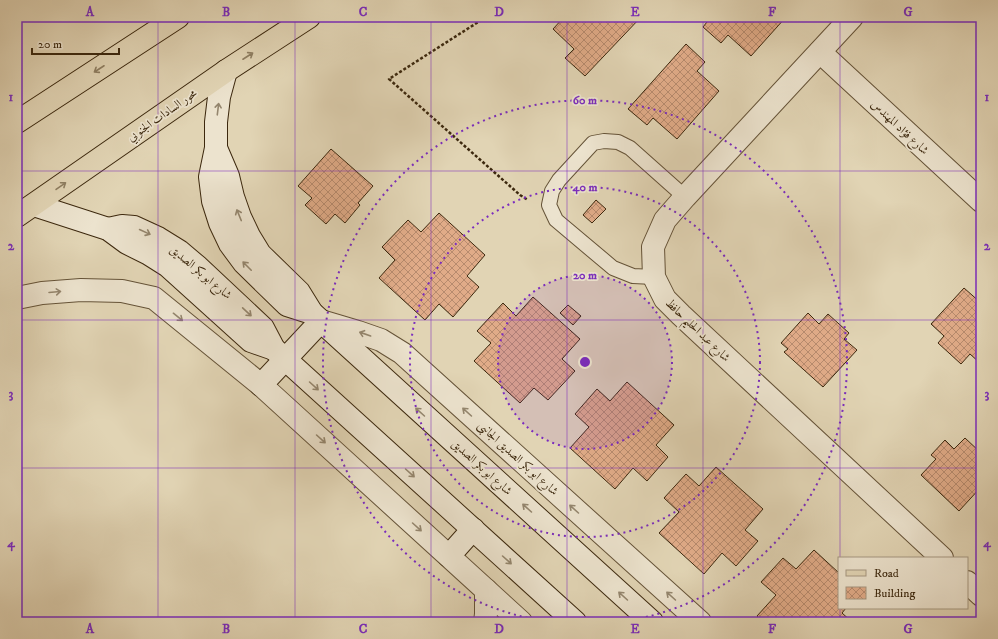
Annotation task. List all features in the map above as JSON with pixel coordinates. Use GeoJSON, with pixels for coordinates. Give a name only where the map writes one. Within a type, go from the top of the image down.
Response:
{"type":"FeatureCollection","features":[{"type":"Feature","properties":{"kind":"main road"},"geometry":{"type":"LineString","coordinates":[[17,122],[178,17]]}},
{"type":"Feature","properties":{"kind":"main road","name":"محور السادات الجنوبي"},"geometry":{"type":"LineString","coordinates":[[25,211],[226,71],[309,17]]}},
{"type":"Feature","properties":{"kind":"street","name":"شارع عبد الحليم حافظ"},"geometry":{"type":"LineString","coordinates":[[852,17],[684,197],[665,220],[653,247],[654,278],[665,299],[681,315],[941,557]]}},
{"type":"Feature","properties":{"kind":"street","name":"شارع فؤاد المهندس"},"geometry":{"type":"LineString","coordinates":[[820,52],[981,201]]}},
{"type":"Feature","properties":{"kind":"street","name":"شارع ابو بكر الصديق"},"geometry":{"type":"LineString","coordinates":[[226,71],[219,97],[216,122],[216,148],[228,176],[240,217],[260,254],[299,292],[316,317],[652,622]]}},
{"type":"Feature","properties":{"kind":"street","name":"شارع ابو بكر الصديق"},"geometry":{"type":"LineString","coordinates":[[25,211],[108,229],[122,226],[134,227],[158,238],[179,251],[263,328],[280,354],[575,622]]}},
{"type":"Feature","properties":{"kind":"street"},"geometry":{"type":"LineString","coordinates":[[17,298],[42,293],[81,290],[122,291],[154,298],[261,385],[521,622]]}},
{"type":"Feature","properties":{"kind":"street"},"geometry":{"type":"LineString","coordinates":[[261,385],[280,354],[316,317]]}},
{"type":"Feature","properties":{"kind":"street","name":"شارع ابو بكر الصديق الجانبى"},"geometry":{"type":"LineString","coordinates":[[316,317],[381,340],[402,353],[700,622]]}},
{"type":"Feature","properties":{"kind":"street"},"geometry":{"type":"LineString","coordinates":[[448,556],[472,529]]}},
{"type":"Feature","properties":{"kind":"street"},"geometry":{"type":"LineString","coordinates":[[968,583],[981,595]]}},
{"type":"Feature","properties":{"kind":"street"},"geometry":{"type":"LineString","coordinates":[[485,622],[486,590]]}},
{"type":"Feature","properties":{"kind":"lane"},"geometry":{"type":"LineString","coordinates":[[654,278],[633,276],[613,268],[556,220],[549,205],[552,191],[559,180],[593,143],[604,141],[618,142],[630,148],[684,197]]}},
{"type":"Feature","properties":{"kind":"path"},"geometry":{"type":"LineString","coordinates":[[486,17],[389,79],[520,195],[528,201],[549,205]]}},
{"type":"Feature","properties":{"kind":"building"},"geometry":{"type":"Polygon","coordinates":[[[564,17],[641,17],[585,76],[565,58],[574,49],[553,29],[564,17]]]}},
{"type":"Feature","properties":{"kind":"building"},"geometry":{"type":"Polygon","coordinates":[[[711,17],[786,17],[751,56],[728,35],[721,43],[703,27],[711,17]]]}},
{"type":"Feature","properties":{"kind":"building"},"geometry":{"type":"Polygon","coordinates":[[[686,44],[705,62],[697,71],[719,91],[677,139],[653,118],[647,125],[628,109],[686,44]]]}},
{"type":"Feature","properties":{"kind":"building"},"geometry":{"type":"Polygon","coordinates":[[[331,149],[373,186],[358,203],[360,205],[345,223],[335,214],[326,224],[305,205],[312,198],[298,186],[331,149]]]}},
{"type":"Feature","properties":{"kind":"building"},"geometry":{"type":"Polygon","coordinates":[[[596,200],[606,209],[592,223],[583,215],[596,200]]]}},
{"type":"Feature","properties":{"kind":"building"},"geometry":{"type":"Polygon","coordinates":[[[439,213],[485,255],[467,276],[479,287],[453,317],[439,304],[425,320],[379,278],[395,260],[382,247],[408,220],[421,232],[439,213]]]}},
{"type":"Feature","properties":{"kind":"building"},"geometry":{"type":"Polygon","coordinates":[[[964,288],[981,303],[980,363],[970,354],[961,364],[938,343],[944,336],[931,324],[964,288]]]}},
{"type":"Feature","properties":{"kind":"building"},"geometry":{"type":"Polygon","coordinates":[[[533,297],[580,339],[562,359],[575,371],[548,400],[534,388],[520,403],[474,361],[491,343],[477,331],[503,303],[516,316],[533,297]]]}},
{"type":"Feature","properties":{"kind":"building"},"geometry":{"type":"Polygon","coordinates":[[[568,305],[581,316],[573,325],[560,313],[568,305]]]}},
{"type":"Feature","properties":{"kind":"building"},"geometry":{"type":"Polygon","coordinates":[[[808,313],[819,324],[828,314],[849,333],[844,339],[857,350],[823,387],[784,352],[788,349],[781,343],[808,313]]]}},
{"type":"Feature","properties":{"kind":"building"},"geometry":{"type":"Polygon","coordinates":[[[627,382],[674,425],[656,445],[668,457],[647,481],[633,468],[615,489],[570,448],[589,427],[575,414],[597,389],[610,401],[627,382]]]}},
{"type":"Feature","properties":{"kind":"building"},"geometry":{"type":"Polygon","coordinates":[[[965,438],[981,453],[981,463],[979,465],[981,467],[981,487],[959,511],[921,475],[936,459],[931,455],[945,440],[954,449],[965,438]]]}},
{"type":"Feature","properties":{"kind":"building"},"geometry":{"type":"Polygon","coordinates":[[[716,467],[763,509],[745,530],[758,541],[736,566],[722,553],[704,574],[659,533],[679,512],[664,498],[686,474],[699,486],[716,467]]]}},
{"type":"Feature","properties":{"kind":"building"},"geometry":{"type":"Polygon","coordinates":[[[814,550],[838,572],[838,609],[845,609],[842,613],[852,622],[763,622],[757,616],[776,595],[761,582],[783,558],[796,569],[814,550]]]}}]}
